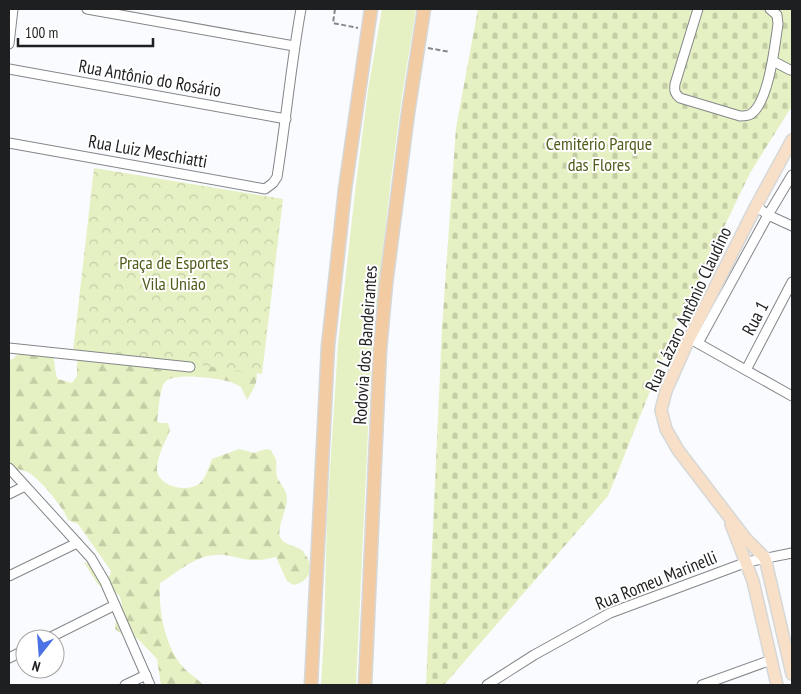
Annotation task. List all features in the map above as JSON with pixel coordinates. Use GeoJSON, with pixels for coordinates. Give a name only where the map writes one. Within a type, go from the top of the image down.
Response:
{"type":"FeatureCollection","features":[{"type":"Feature","properties":{"kind":"highway","name":"Rodovia dos Bandeirantes"},"geometry":{"type":"LineString","coordinates":[[311,685],[328,346],[345,189],[371,9]]}},
{"type":"Feature","properties":{"kind":"highway","name":"Rodovia dos Bandeirantes"},"geometry":{"type":"LineString","coordinates":[[365,685],[380,350],[386,284],[424,9]]}},
{"type":"Feature","properties":{"kind":"main road","name":"Rua Lázaro Antônio Claudino"},"geometry":{"type":"LineString","coordinates":[[765,558],[746,538],[678,450],[666,429],[661,410],[666,392],[694,341],[756,206],[792,140]]}},
{"type":"Feature","properties":{"kind":"main road","name":"Rua Lázaro Antônio Claudino"},"geometry":{"type":"LineString","coordinates":[[727,513],[753,581],[777,685]]}},
{"type":"Feature","properties":{"kind":"main road"},"geometry":{"type":"LineString","coordinates":[[765,558],[790,657],[792,674]]}},
{"type":"Feature","properties":{"kind":"street"},"geometry":{"type":"LineString","coordinates":[[9,44],[13,9]]}},
{"type":"Feature","properties":{"kind":"street"},"geometry":{"type":"LineString","coordinates":[[87,9],[294,46]]}},
{"type":"Feature","properties":{"kind":"street"},"geometry":{"type":"LineString","coordinates":[[286,119],[294,46],[301,9]]}},
{"type":"Feature","properties":{"kind":"street"},"geometry":{"type":"LineString","coordinates":[[698,9],[674,84],[676,94],[680,98],[740,116],[750,115],[756,110],[769,81],[778,24],[776,15],[770,9]]}},
{"type":"Feature","properties":{"kind":"street"},"geometry":{"type":"LineString","coordinates":[[773,61],[790,70]]}},
{"type":"Feature","properties":{"kind":"street","name":"Rua Antônio do Rosário"},"geometry":{"type":"LineString","coordinates":[[9,69],[286,119]]}},
{"type":"Feature","properties":{"kind":"street","name":"Rua Luiz Meschiatti"},"geometry":{"type":"LineString","coordinates":[[9,143],[265,189],[274,183],[277,176],[286,119]]}},
{"type":"Feature","properties":{"kind":"street"},"geometry":{"type":"LineString","coordinates":[[792,175],[694,341],[792,394]]}},
{"type":"Feature","properties":{"kind":"street"},"geometry":{"type":"LineString","coordinates":[[756,206],[768,215],[792,226]]}},
{"type":"Feature","properties":{"kind":"street","name":"Rua 1"},"geometry":{"type":"LineString","coordinates":[[746,370],[792,282]]}},
{"type":"Feature","properties":{"kind":"street"},"geometry":{"type":"LineString","coordinates":[[9,348],[190,367]]}},
{"type":"Feature","properties":{"kind":"street"},"geometry":{"type":"LineString","coordinates":[[9,468],[91,558],[116,605],[150,685]]}},
{"type":"Feature","properties":{"kind":"street"},"geometry":{"type":"LineString","coordinates":[[9,494],[25,486]]}},
{"type":"Feature","properties":{"kind":"street"},"geometry":{"type":"LineString","coordinates":[[9,576],[77,543]]}},
{"type":"Feature","properties":{"kind":"street","name":"Rua Romeu Marinelli"},"geometry":{"type":"LineString","coordinates":[[487,685],[534,655],[610,613],[746,562],[792,553]]}},
{"type":"Feature","properties":{"kind":"street"},"geometry":{"type":"LineString","coordinates":[[65,630],[116,605]]}},
{"type":"Feature","properties":{"kind":"street"},"geometry":{"type":"LineString","coordinates":[[702,685],[771,660]]}},
{"type":"Feature","properties":{"kind":"street"},"geometry":{"type":"LineString","coordinates":[[125,685],[146,675]]}},
{"type":"Feature","properties":{"kind":"path"},"geometry":{"type":"LineString","coordinates":[[335,9],[333,23],[367,30]]}},
{"type":"Feature","properties":{"kind":"path"},"geometry":{"type":"LineString","coordinates":[[418,46],[450,52]]}},
{"type":"Feature","properties":{"kind":"green space"},"geometry":{"type":"Polygon","coordinates":[[[382,9],[416,9],[390,187],[372,347],[356,685],[321,685],[327,518],[338,344],[368,90],[382,9]]]}},
{"type":"Feature","properties":{"kind":"green space","name":"Cemitério Parque das Flores"},"geometry":{"type":"Polygon","coordinates":[[[478,9],[792,9],[792,106],[750,173],[675,329],[608,496],[444,685],[426,685],[442,328],[456,128],[478,9]]]}},
{"type":"Feature","properties":{"kind":"green space","name":"Praça de Esportes Vila União"},"geometry":{"type":"Polygon","coordinates":[[[94,168],[283,199],[262,374],[186,363],[73,352],[94,168]]]}},
{"type":"Feature","properties":{"kind":"green space"},"geometry":{"type":"Polygon","coordinates":[[[22,350],[52,354],[58,379],[72,383],[77,376],[77,359],[217,360],[256,370],[256,382],[247,400],[241,387],[233,383],[213,378],[185,376],[165,382],[160,395],[157,421],[168,423],[170,430],[160,452],[157,467],[161,479],[173,486],[188,488],[200,483],[212,459],[239,449],[254,453],[266,449],[271,450],[276,460],[277,477],[287,497],[279,534],[280,537],[287,544],[303,551],[310,567],[306,579],[293,585],[287,581],[276,557],[252,560],[215,555],[200,558],[160,583],[160,604],[167,638],[183,667],[203,685],[161,685],[157,659],[139,640],[131,635],[122,634],[115,629],[122,610],[120,597],[116,593],[102,588],[84,562],[106,575],[110,576],[111,571],[78,524],[68,520],[57,502],[41,483],[29,473],[9,468],[9,360],[13,359],[22,350]]]}}]}
